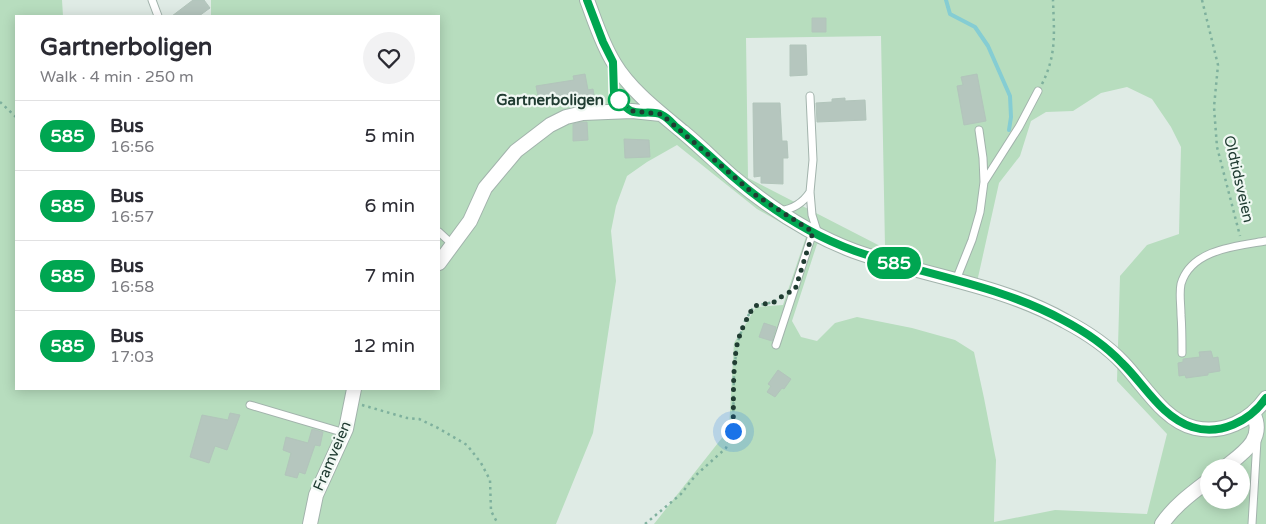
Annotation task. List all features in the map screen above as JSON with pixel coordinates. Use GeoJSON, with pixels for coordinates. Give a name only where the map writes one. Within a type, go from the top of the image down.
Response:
{"type":"FeatureCollection","features":[{"type":"Feature","properties":{"kind":"street"},"geometry":{"type":"LineString","coordinates":[[587,0],[613,62],[661,114],[733,177],[779,211],[815,233],[861,253],[956,280],[1033,305],[1053,314],[1098,341],[1122,362],[1159,405],[1180,422],[1190,427],[1211,430],[1225,428],[1239,422],[1252,413],[1266,398]]}},
{"type":"Feature","properties":{"kind":"street"},"geometry":{"type":"LineString","coordinates":[[440,262],[470,221],[485,188],[516,152],[550,125],[566,117],[583,113],[632,111],[661,114]]}},
{"type":"Feature","properties":{"kind":"street","name":"Framveien"},"geometry":{"type":"LineString","coordinates":[[310,524],[316,495],[345,433],[353,396]]}},
{"type":"Feature","properties":{"kind":"street"},"geometry":{"type":"LineString","coordinates":[[1235,459],[1257,437],[1258,424],[1252,413]]}},
{"type":"Feature","properties":{"kind":"street"},"geometry":{"type":"LineString","coordinates":[[1162,524],[1167,516],[1185,498],[1200,487]]}},
{"type":"Feature","properties":{"kind":"lane"},"geometry":{"type":"LineString","coordinates":[[152,0],[158,15]]}},
{"type":"Feature","properties":{"kind":"lane"},"geometry":{"type":"LineString","coordinates":[[613,62],[614,95],[632,111]]}},
{"type":"Feature","properties":{"kind":"lane"},"geometry":{"type":"LineString","coordinates":[[984,182],[1019,127],[1038,91]]}},
{"type":"Feature","properties":{"kind":"lane"},"geometry":{"type":"LineString","coordinates":[[776,345],[815,233],[810,192],[813,160],[810,96]]}},
{"type":"Feature","properties":{"kind":"lane"},"geometry":{"type":"LineString","coordinates":[[956,280],[972,240],[980,212],[984,182],[979,130]]}},
{"type":"Feature","properties":{"kind":"lane"},"geometry":{"type":"LineString","coordinates":[[779,211],[798,205],[810,192]]}},
{"type":"Feature","properties":{"kind":"lane"},"geometry":{"type":"LineString","coordinates":[[440,233],[453,244]]}},
{"type":"Feature","properties":{"kind":"lane"},"geometry":{"type":"LineString","coordinates":[[1182,353],[1180,296],[1181,283],[1186,274],[1197,261],[1209,254],[1266,240]]}},
{"type":"Feature","properties":{"kind":"lane"},"geometry":{"type":"LineString","coordinates":[[250,405],[345,433]]}},
{"type":"Feature","properties":{"kind":"lane"},"geometry":{"type":"LineString","coordinates":[[1252,524],[1257,437]]}},
{"type":"Feature","properties":{"kind":"path"},"geometry":{"type":"LineString","coordinates":[[1038,91],[1050,68],[1054,44],[1053,0]]}},
{"type":"Feature","properties":{"kind":"path","name":"Oldtidsveien"},"geometry":{"type":"LineString","coordinates":[[1202,0],[1218,65],[1214,107],[1217,148],[1242,245]]}},
{"type":"Feature","properties":{"kind":"path"},"geometry":{"type":"LineString","coordinates":[[0,102],[15,116]]}},
{"type":"Feature","properties":{"kind":"path"},"geometry":{"type":"LineString","coordinates":[[645,524],[681,494],[695,476],[726,448],[733,431],[734,373],[737,344],[745,321],[754,306],[774,302],[795,290]]}},
{"type":"Feature","properties":{"kind":"path"},"geometry":{"type":"LineString","coordinates":[[353,396],[400,416],[419,419],[467,445],[481,462],[490,480],[491,511],[498,524]]}},
{"type":"Feature","properties":{"kind":"green space"},"geometry":{"type":"Polygon","coordinates":[[[0,0],[62,0],[63,15],[15,15],[15,390],[440,390],[440,15],[211,15],[211,0],[1266,0],[1266,524],[654,524],[729,429],[734,343],[756,307],[783,305],[806,237],[757,209],[677,145],[627,176],[616,206],[611,231],[616,281],[593,433],[556,524],[0,524],[0,0]],[[881,36],[746,38],[748,178],[884,248],[881,36]],[[1127,87],[1101,93],[1073,111],[1046,112],[1031,121],[1020,156],[999,183],[975,291],[830,245],[817,244],[792,321],[801,337],[817,341],[835,323],[857,317],[912,328],[955,340],[974,352],[996,460],[994,522],[1055,510],[1147,514],[1167,434],[1117,381],[1120,276],[1147,245],[1179,234],[1181,147],[1171,127],[1152,99],[1127,87]]]}},
{"type":"Feature","properties":{"kind":"building"},"geometry":{"type":"Polygon","coordinates":[[[193,0],[204,0],[210,8],[200,15],[173,15],[193,0]]]}},
{"type":"Feature","properties":{"kind":"building"},"geometry":{"type":"Polygon","coordinates":[[[812,18],[826,18],[826,32],[812,32],[812,18]]]}},
{"type":"Feature","properties":{"kind":"building"},"geometry":{"type":"Polygon","coordinates":[[[790,45],[806,45],[807,75],[790,76],[790,45]]]}},
{"type":"Feature","properties":{"kind":"building"},"geometry":{"type":"Polygon","coordinates":[[[585,74],[588,90],[593,89],[595,101],[590,102],[590,104],[578,105],[577,100],[540,106],[536,86],[574,80],[573,76],[585,74]]]}},
{"type":"Feature","properties":{"kind":"building"},"geometry":{"type":"Polygon","coordinates":[[[977,74],[986,121],[964,125],[957,86],[963,85],[961,77],[977,74]]]}},
{"type":"Feature","properties":{"kind":"building"},"geometry":{"type":"Polygon","coordinates":[[[845,98],[845,101],[865,100],[866,120],[817,122],[816,103],[832,102],[832,99],[845,98]]]}},
{"type":"Feature","properties":{"kind":"building"},"geometry":{"type":"Polygon","coordinates":[[[753,103],[780,103],[782,141],[787,141],[788,158],[783,158],[783,184],[761,183],[761,176],[754,177],[753,103]]]}},
{"type":"Feature","properties":{"kind":"building"},"geometry":{"type":"Polygon","coordinates":[[[587,122],[588,140],[573,141],[573,124],[587,122]]]}},
{"type":"Feature","properties":{"kind":"building"},"geometry":{"type":"Polygon","coordinates":[[[624,139],[649,140],[650,157],[625,158],[624,139]]]}},
{"type":"Feature","properties":{"kind":"building"},"geometry":{"type":"Polygon","coordinates":[[[764,323],[776,327],[772,341],[759,337],[764,323]]]}},
{"type":"Feature","properties":{"kind":"building"},"geometry":{"type":"Polygon","coordinates":[[[1211,351],[1213,358],[1218,357],[1220,371],[1186,378],[1185,375],[1179,376],[1178,363],[1183,362],[1183,359],[1200,357],[1199,352],[1211,351]]]}},
{"type":"Feature","properties":{"kind":"building"},"geometry":{"type":"Polygon","coordinates":[[[778,370],[791,379],[775,397],[767,392],[771,386],[768,384],[778,370]]]}},
{"type":"Feature","properties":{"kind":"building"},"geometry":{"type":"Polygon","coordinates":[[[230,413],[240,415],[227,450],[215,446],[209,463],[190,457],[202,415],[228,420],[230,413]]]}},
{"type":"Feature","properties":{"kind":"building"},"geometry":{"type":"Polygon","coordinates":[[[312,429],[323,432],[320,446],[315,445],[305,474],[299,472],[297,478],[285,475],[291,453],[283,450],[286,437],[308,443],[312,429]]]}},
{"type":"Feature","properties":{"kind":"waterway"},"geometry":{"type":"LineString","coordinates":[[946,0],[950,14],[975,27],[988,46],[1010,96],[1011,117],[1009,130]]}},
{"type":"Feature","properties":{"kind":"bus line","name":"585"},"geometry":{"type":"LineString","coordinates":[[587,0],[613,62],[614,95],[632,111],[661,114],[754,194],[804,227],[854,251],[956,280],[1026,303],[1065,320],[1098,341],[1111,352],[1159,405],[1180,422],[1190,427],[1211,430],[1225,428],[1244,419],[1259,408],[1266,398]]}},
{"type":"Feature","properties":{"kind":"place","name":"Gartnerboligen"},"geometry":{"type":"Point","coordinates":[619,100]}},
{"type":"Feature","properties":{"kind":"route"},"geometry":{"type":"LineString","coordinates":[[619,100],[632,111],[661,114],[754,194],[813,232],[795,290],[774,302],[754,306],[745,321],[737,344],[734,373],[733,431]]}}]}
